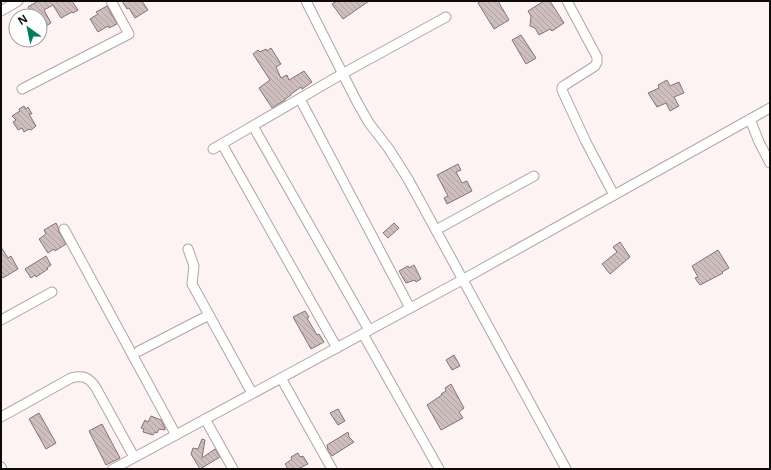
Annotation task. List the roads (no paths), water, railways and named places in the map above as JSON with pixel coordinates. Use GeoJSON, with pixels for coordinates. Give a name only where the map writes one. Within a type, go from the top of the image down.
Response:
{"type":"FeatureCollection","features":[{"type":"Feature","properties":{"kind":"street"},"geometry":{"type":"LineString","coordinates":[[1,11],[18,1]]}},
{"type":"Feature","properties":{"kind":"street"},"geometry":{"type":"LineString","coordinates":[[22,89],[129,34],[111,1]]}},
{"type":"Feature","properties":{"kind":"street"},"geometry":{"type":"LineString","coordinates":[[306,1],[342,74],[369,123],[389,149],[402,170],[566,469]]}},
{"type":"Feature","properties":{"kind":"street"},"geometry":{"type":"LineString","coordinates":[[567,1],[597,57],[597,62],[595,66],[565,84],[562,87],[562,90],[586,142],[614,195]]}},
{"type":"Feature","properties":{"kind":"street"},"geometry":{"type":"LineString","coordinates":[[213,149],[342,74],[446,17]]}},
{"type":"Feature","properties":{"kind":"street"},"geometry":{"type":"LineString","coordinates":[[300,99],[410,308]]}},
{"type":"Feature","properties":{"kind":"street"},"geometry":{"type":"LineString","coordinates":[[113,469],[462,280],[770,108]]}},
{"type":"Feature","properties":{"kind":"street"},"geometry":{"type":"LineString","coordinates":[[750,120],[770,163]]}},
{"type":"Feature","properties":{"kind":"street"},"geometry":{"type":"LineString","coordinates":[[254,126],[439,469]]}},
{"type":"Feature","properties":{"kind":"street"},"geometry":{"type":"LineString","coordinates":[[222,144],[337,348]]}},
{"type":"Feature","properties":{"kind":"street"},"geometry":{"type":"LineString","coordinates":[[436,230],[534,176]]}},
{"type":"Feature","properties":{"kind":"street"},"geometry":{"type":"LineString","coordinates":[[64,229],[176,434]]}},
{"type":"Feature","properties":{"kind":"street"},"geometry":{"type":"LineString","coordinates":[[188,249],[194,266],[192,284],[252,393]]}},
{"type":"Feature","properties":{"kind":"street"},"geometry":{"type":"LineString","coordinates":[[1,320],[52,292]]}},
{"type":"Feature","properties":{"kind":"street"},"geometry":{"type":"LineString","coordinates":[[139,351],[209,314]]}},
{"type":"Feature","properties":{"kind":"street"},"geometry":{"type":"LineString","coordinates":[[1,417],[71,378],[79,376],[86,377],[96,388],[134,457]]}},
{"type":"Feature","properties":{"kind":"street"},"geometry":{"type":"LineString","coordinates":[[281,378],[332,469]]}},
{"type":"Feature","properties":{"kind":"street"},"geometry":{"type":"LineString","coordinates":[[205,419],[233,469]]}}]}
